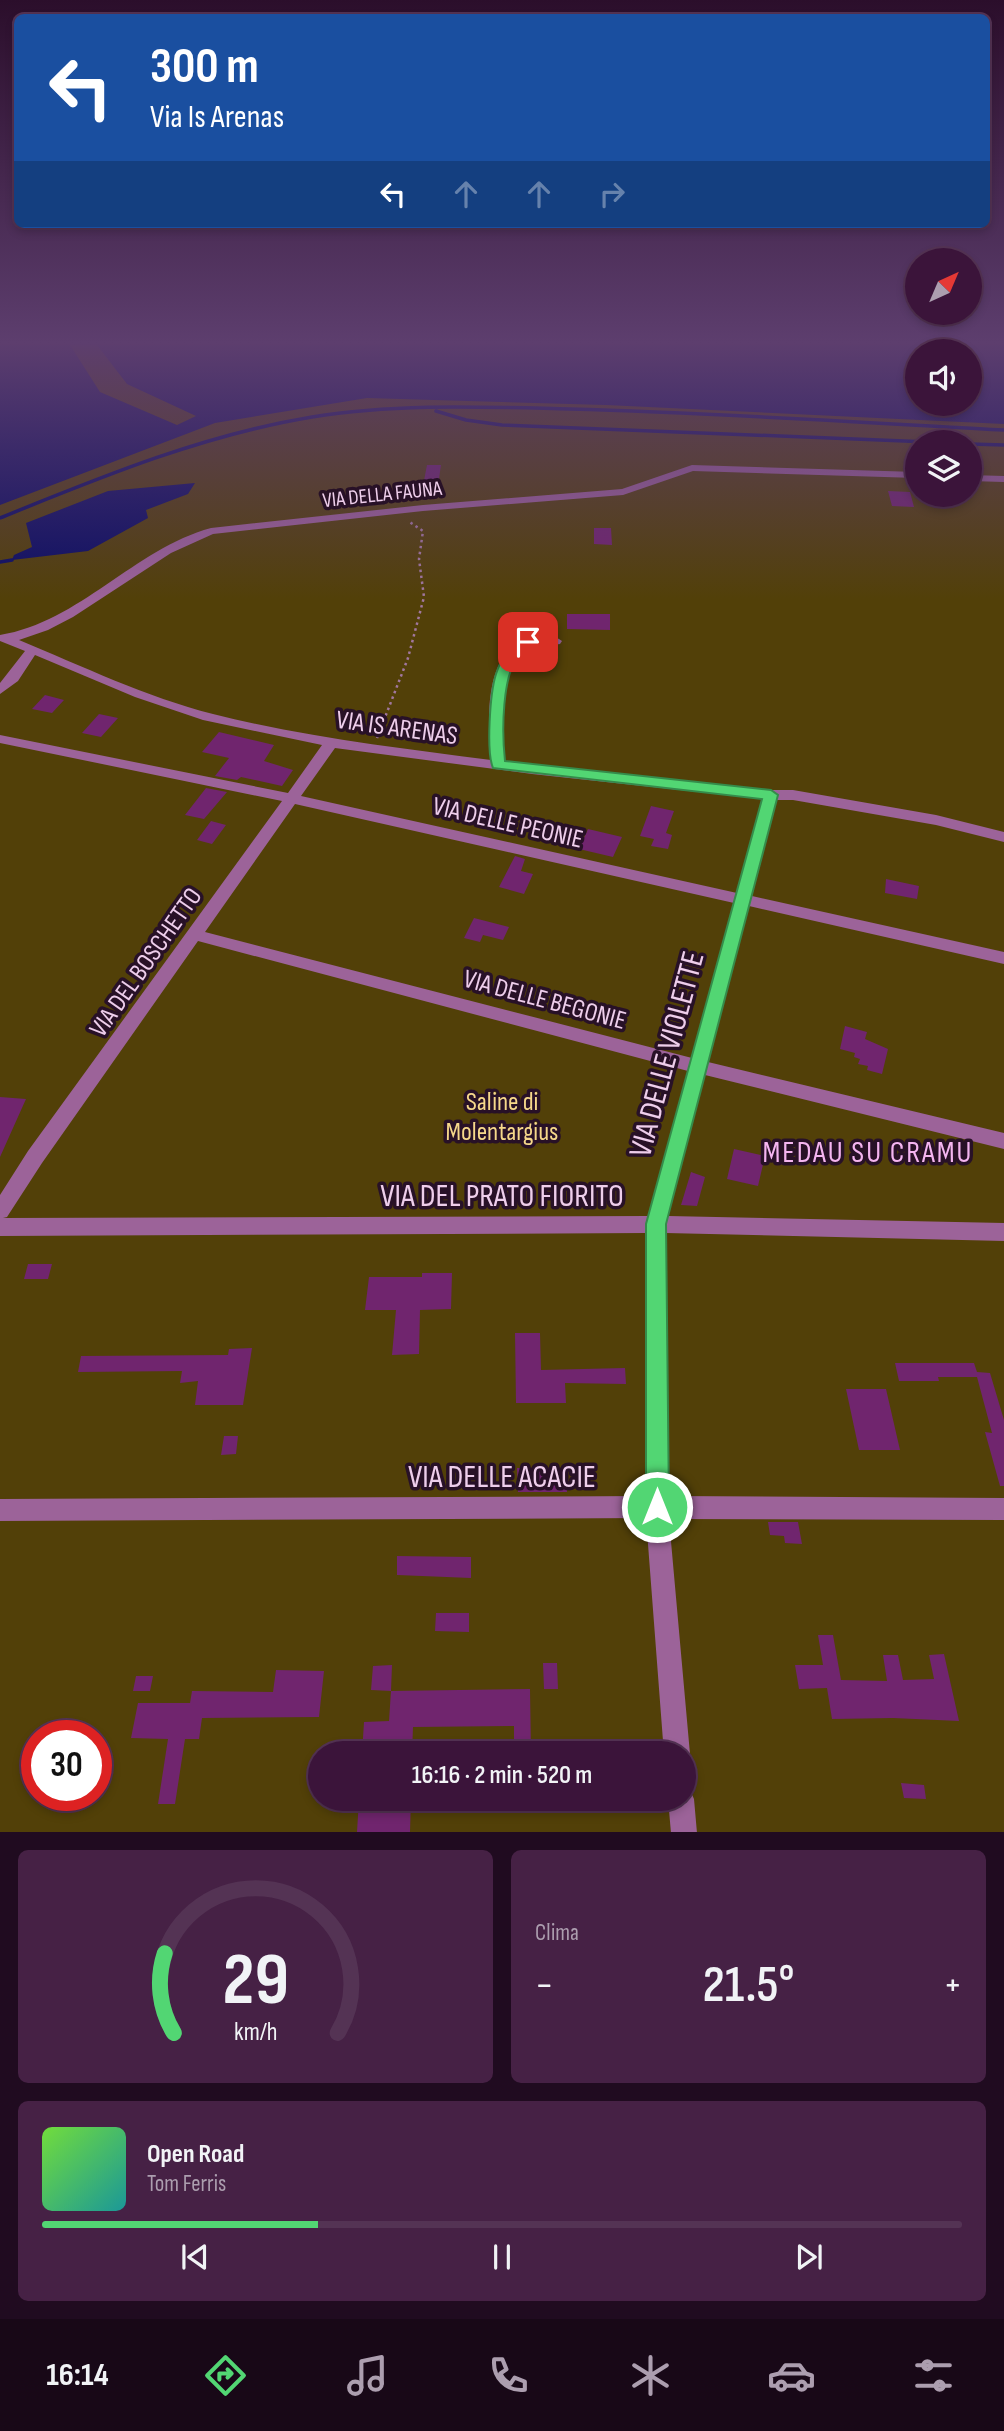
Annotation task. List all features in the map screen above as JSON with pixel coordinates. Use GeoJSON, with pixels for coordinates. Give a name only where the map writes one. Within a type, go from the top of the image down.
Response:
{"type":"FeatureCollection","features":[{"type":"Feature","properties":{"kind":"street","name":"VIA DELLA FAUNA"},"geometry":{"type":"LineString","coordinates":[[3,638],[65,617],[186,540],[211,531],[397,511],[623,492],[692,468],[905,475]]}},
{"type":"Feature","properties":{"kind":"street"},"geometry":{"type":"LineString","coordinates":[[982,478],[1004,479]]}},
{"type":"Feature","properties":{"kind":"street","name":"VIA IS ARENAS"},"geometry":{"type":"LineString","coordinates":[[3,638],[208,717],[331,743],[498,765],[771,795],[793,795],[936,820],[1004,837]]}},
{"type":"Feature","properties":{"kind":"street"},"geometry":{"type":"LineString","coordinates":[[498,765],[495,737],[498,701],[502,674],[508,660],[516,649],[528,642],[555,641]]}},
{"type":"Feature","properties":{"kind":"street"},"geometry":{"type":"LineString","coordinates":[[0,690],[13,678],[31,651]]}},
{"type":"Feature","properties":{"kind":"street","name":"VIA DELLE PEONIE"},"geometry":{"type":"LineString","coordinates":[[0,739],[290,798],[1004,958]]}},
{"type":"Feature","properties":{"kind":"street","name":"VIA DEL BOSCHETTO"},"geometry":{"type":"LineString","coordinates":[[0,1211],[35,1157],[331,743]]}},
{"type":"Feature","properties":{"kind":"street","name":"VIA DELLE VIOLETTE"},"geometry":{"type":"LineString","coordinates":[[676,1741],[657,1507],[656,1224],[771,795]]}},
{"type":"Feature","properties":{"kind":"street","name":"VIA DELLE BEGONIE"},"geometry":{"type":"LineString","coordinates":[[195,935],[697,1066],[1004,1141]]}},
{"type":"Feature","properties":{"kind":"street","name":"VIA DEL PRATO FIORITO"},"geometry":{"type":"LineString","coordinates":[[0,1227],[656,1224],[1004,1231]]}},
{"type":"Feature","properties":{"kind":"street","name":"VIA DELLE ACACIE"},"geometry":{"type":"LineString","coordinates":[[0,1510],[657,1507],[1004,1509]]}},
{"type":"Feature","properties":{"kind":"street"},"geometry":{"type":"LineString","coordinates":[[682,1811],[684,1832]]}},
{"type":"Feature","properties":{"kind":"path"},"geometry":{"type":"LineString","coordinates":[[373,748],[408,658],[424,597],[419,559],[423,531],[417,525],[399,517],[397,511]]}},
{"type":"Feature","properties":{"kind":"green space","name":"Saline di Molentargius"},"geometry":{"type":"Polygon","coordinates":[[[0,430],[905,430],[905,507],[982,507],[982,430],[1004,430],[1004,1832],[0,1832],[0,430]]]}},
{"type":"Feature","properties":{"kind":"shaded area"},"geometry":{"type":"Polygon","coordinates":[[[0,430],[195,430],[0,505],[0,430]]]}},
{"type":"Feature","properties":{"kind":"shaded area"},"geometry":{"type":"Polygon","coordinates":[[[195,483],[188,494],[146,510],[148,518],[88,551],[12,560],[14,555],[32,547],[26,523],[108,491],[195,483]]]}},
{"type":"Feature","properties":{"kind":"building"},"geometry":{"type":"Polygon","coordinates":[[[427,465],[441,465],[437,492],[422,491],[427,465]]]}},
{"type":"Feature","properties":{"kind":"building"},"geometry":{"type":"Polygon","coordinates":[[[888,491],[905,492],[905,507],[892,506],[888,491]]]}},
{"type":"Feature","properties":{"kind":"building"},"geometry":{"type":"Polygon","coordinates":[[[594,528],[611,528],[612,545],[594,544],[594,528]]]}},
{"type":"Feature","properties":{"kind":"building"},"geometry":{"type":"Polygon","coordinates":[[[567,614],[610,614],[610,630],[567,629],[567,614]]]}},
{"type":"Feature","properties":{"kind":"building"},"geometry":{"type":"Polygon","coordinates":[[[45,695],[64,700],[52,713],[32,709],[45,695]]]}},
{"type":"Feature","properties":{"kind":"building"},"geometry":{"type":"Polygon","coordinates":[[[99,714],[118,718],[101,737],[82,733],[99,714]]]}},
{"type":"Feature","properties":{"kind":"building"},"geometry":{"type":"Polygon","coordinates":[[[219,732],[274,745],[264,761],[293,770],[282,786],[241,777],[237,780],[215,776],[229,758],[202,752],[219,732]]]}},
{"type":"Feature","properties":{"kind":"building"},"geometry":{"type":"Polygon","coordinates":[[[206,788],[227,792],[204,819],[185,815],[206,788]]]}},
{"type":"Feature","properties":{"kind":"building"},"geometry":{"type":"Polygon","coordinates":[[[651,806],[674,811],[666,833],[672,835],[668,849],[651,846],[654,839],[640,836],[651,806]]]}},
{"type":"Feature","properties":{"kind":"building"},"geometry":{"type":"Polygon","coordinates":[[[211,821],[226,825],[212,844],[197,840],[211,821]]]}},
{"type":"Feature","properties":{"kind":"building"},"geometry":{"type":"Polygon","coordinates":[[[588,829],[622,837],[613,857],[579,849],[588,829]]]}},
{"type":"Feature","properties":{"kind":"building"},"geometry":{"type":"Polygon","coordinates":[[[515,856],[525,859],[521,871],[533,874],[524,894],[499,887],[515,856]]]}},
{"type":"Feature","properties":{"kind":"building"},"geometry":{"type":"Polygon","coordinates":[[[886,879],[919,886],[917,899],[885,893],[886,879]]]}},
{"type":"Feature","properties":{"kind":"building"},"geometry":{"type":"Polygon","coordinates":[[[474,918],[509,927],[503,940],[483,935],[480,942],[464,938],[474,918]]]}},
{"type":"Feature","properties":{"kind":"building"},"geometry":{"type":"Polygon","coordinates":[[[845,1026],[867,1032],[865,1039],[888,1049],[882,1074],[858,1064],[860,1059],[854,1057],[855,1053],[840,1049],[845,1026]]]}},
{"type":"Feature","properties":{"kind":"building"},"geometry":{"type":"Polygon","coordinates":[[[0,1097],[26,1099],[0,1157],[0,1097]]]}},
{"type":"Feature","properties":{"kind":"building"},"geometry":{"type":"Polygon","coordinates":[[[734,1149],[765,1156],[758,1186],[727,1179],[734,1149]]]}},
{"type":"Feature","properties":{"kind":"building"},"geometry":{"type":"Polygon","coordinates":[[[691,1172],[705,1177],[697,1206],[681,1205],[691,1172]]]}},
{"type":"Feature","properties":{"kind":"building"},"geometry":{"type":"Polygon","coordinates":[[[28,1264],[52,1264],[48,1279],[24,1279],[28,1264]]]}},
{"type":"Feature","properties":{"kind":"building"},"geometry":{"type":"Polygon","coordinates":[[[422,1273],[452,1273],[451,1309],[420,1310],[419,1354],[392,1355],[396,1310],[365,1310],[369,1277],[422,1277],[422,1273]]]}},
{"type":"Feature","properties":{"kind":"building"},"geometry":{"type":"Polygon","coordinates":[[[515,1333],[540,1333],[541,1370],[625,1368],[626,1384],[565,1383],[566,1403],[516,1403],[515,1333]]]}},
{"type":"Feature","properties":{"kind":"building"},"geometry":{"type":"Polygon","coordinates":[[[252,1348],[243,1405],[195,1405],[198,1381],[180,1383],[182,1371],[78,1372],[81,1356],[228,1355],[229,1349],[252,1348]]]}},
{"type":"Feature","properties":{"kind":"building"},"geometry":{"type":"Polygon","coordinates":[[[895,1363],[974,1363],[977,1372],[990,1373],[1004,1420],[1004,1486],[1000,1486],[985,1432],[992,1433],[977,1377],[899,1381],[895,1363]]]}},
{"type":"Feature","properties":{"kind":"building"},"geometry":{"type":"Polygon","coordinates":[[[846,1389],[886,1389],[900,1450],[859,1450],[846,1389]]]}},
{"type":"Feature","properties":{"kind":"building"},"geometry":{"type":"Polygon","coordinates":[[[224,1436],[238,1436],[236,1454],[221,1455],[224,1436]]]}},
{"type":"Feature","properties":{"kind":"building"},"geometry":{"type":"Polygon","coordinates":[[[517,1468],[567,1468],[567,1492],[518,1492],[517,1468]]]}},
{"type":"Feature","properties":{"kind":"building"},"geometry":{"type":"Polygon","coordinates":[[[768,1522],[798,1522],[802,1544],[785,1543],[784,1536],[770,1535],[768,1522]]]}},
{"type":"Feature","properties":{"kind":"building"},"geometry":{"type":"Polygon","coordinates":[[[397,1556],[471,1557],[471,1578],[397,1575],[397,1556]]]}},
{"type":"Feature","properties":{"kind":"building"},"geometry":{"type":"Polygon","coordinates":[[[436,1613],[469,1613],[469,1632],[435,1631],[436,1613]]]}},
{"type":"Feature","properties":{"kind":"building"},"geometry":{"type":"Polygon","coordinates":[[[818,1635],[833,1635],[841,1680],[887,1681],[883,1655],[898,1655],[903,1680],[934,1679],[929,1655],[944,1654],[959,1721],[832,1719],[827,1688],[799,1689],[795,1665],[823,1665],[818,1635]]]}},
{"type":"Feature","properties":{"kind":"building"},"geometry":{"type":"Polygon","coordinates":[[[543,1663],[557,1663],[558,1689],[544,1689],[543,1663]]]}},
{"type":"Feature","properties":{"kind":"building"},"geometry":{"type":"Polygon","coordinates":[[[392,1665],[391,1691],[371,1690],[373,1666],[392,1665]]]}},
{"type":"Feature","properties":{"kind":"building"},"geometry":{"type":"Polygon","coordinates":[[[276,1670],[324,1671],[319,1717],[202,1718],[199,1739],[185,1739],[175,1804],[158,1804],[168,1739],[131,1738],[138,1703],[190,1703],[192,1691],[273,1692],[276,1670]]]}},
{"type":"Feature","properties":{"kind":"building"},"geometry":{"type":"Polygon","coordinates":[[[136,1676],[153,1676],[150,1691],[133,1691],[136,1676]]]}},
{"type":"Feature","properties":{"kind":"building"},"geometry":{"type":"Polygon","coordinates":[[[530,1689],[531,1741],[514,1741],[514,1726],[413,1727],[412,1741],[363,1741],[364,1722],[389,1721],[391,1691],[530,1689]]]}},
{"type":"Feature","properties":{"kind":"building"},"geometry":{"type":"Polygon","coordinates":[[[901,1783],[924,1785],[926,1799],[904,1798],[901,1783]]]}},
{"type":"Feature","properties":{"kind":"building"},"geometry":{"type":"Polygon","coordinates":[[[358,1811],[411,1811],[410,1832],[357,1832],[358,1811]]]}},
{"type":"Feature","properties":{"kind":"waterway"},"geometry":{"type":"LineString","coordinates":[[0,518],[153,459],[249,430]]}},
{"type":"Feature","properties":{"kind":"waterway"},"geometry":{"type":"LineString","coordinates":[[640,430],[905,441]]}},
{"type":"Feature","properties":{"kind":"waterway"},"geometry":{"type":"LineString","coordinates":[[982,444],[1004,445]]}},
{"type":"Feature","properties":{"kind":"waterway"},"geometry":{"type":"LineString","coordinates":[[0,562],[12,560]]}},
{"type":"Feature","properties":{"kind":"district","name":"MEDAU SU CRAMU"},"geometry":{"type":"Point","coordinates":[868,1152]}},
{"type":"Feature","properties":{"kind":"route"},"geometry":{"type":"LineString","coordinates":[[528,642],[516,649],[502,674],[495,737],[498,765],[771,795],[656,1224],[657,1507]]}}]}
